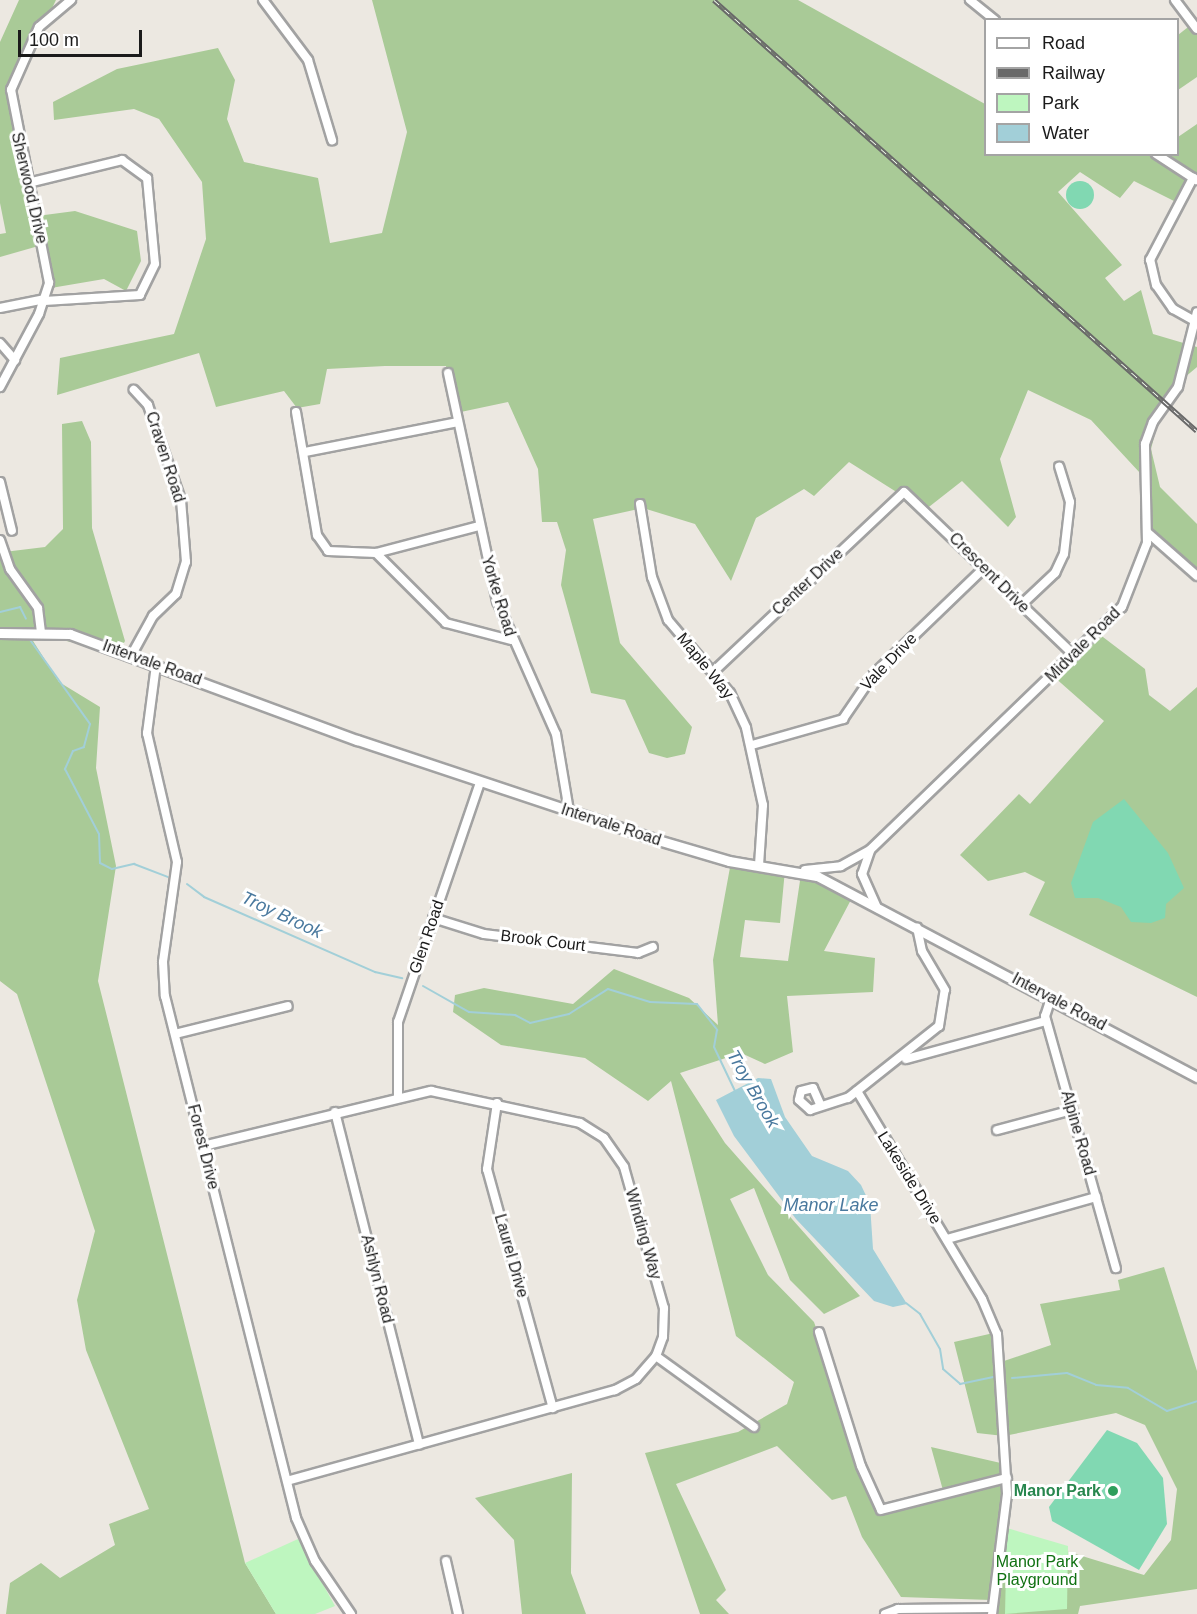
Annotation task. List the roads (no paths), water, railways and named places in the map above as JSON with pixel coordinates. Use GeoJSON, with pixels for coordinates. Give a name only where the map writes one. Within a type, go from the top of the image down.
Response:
{"type":"FeatureCollection","features":[{"type":"Feature","properties":{"kind":"street","name":"Sherwood Drive"},"geometry":{"type":"LineString","coordinates":[[0,387],[45,300],[49,275],[28,183],[11,90],[39,27],[71,0]]}},
{"type":"Feature","properties":{"kind":"street"},"geometry":{"type":"LineString","coordinates":[[263,0],[308,60],[332,140]]}},
{"type":"Feature","properties":{"kind":"street"},"geometry":{"type":"LineString","coordinates":[[970,0],[992,18]]}},
{"type":"Feature","properties":{"kind":"street"},"geometry":{"type":"LineString","coordinates":[[1174,0],[1197,29]]}},
{"type":"Feature","properties":{"kind":"street"},"geometry":{"type":"LineString","coordinates":[[1159,156],[1195,180],[1150,260],[1156,285],[1173,309],[1195,316]]}},
{"type":"Feature","properties":{"kind":"street"},"geometry":{"type":"LineString","coordinates":[[0,308],[45,300],[140,295],[155,264],[147,178],[122,160],[28,183]]}},
{"type":"Feature","properties":{"kind":"street","name":"Midvale Road"},"geometry":{"type":"LineString","coordinates":[[795,870],[830,869],[870,850],[1074,655],[1129,597],[1148,533],[1145,444],[1153,422],[1178,387],[1195,316]]}},
{"type":"Feature","properties":{"kind":"street"},"geometry":{"type":"LineString","coordinates":[[0,344],[15,360]]}},
{"type":"Feature","properties":{"kind":"street","name":"Yorke Road"},"geometry":{"type":"LineString","coordinates":[[448,374],[479,525],[512,640],[556,734],[568,811]]}},
{"type":"Feature","properties":{"kind":"street","name":"Craven Road"},"geometry":{"type":"LineString","coordinates":[[131,656],[153,616],[176,594],[186,562],[181,500],[148,405],[134,390]]}},
{"type":"Feature","properties":{"kind":"street"},"geometry":{"type":"LineString","coordinates":[[296,412],[305,452],[317,535],[332,552],[376,553],[479,525]]}},
{"type":"Feature","properties":{"kind":"street"},"geometry":{"type":"LineString","coordinates":[[305,452],[458,422]]}},
{"type":"Feature","properties":{"kind":"street"},"geometry":{"type":"LineString","coordinates":[[1021,605],[1055,573],[1064,554],[1070,502],[1059,467]]}},
{"type":"Feature","properties":{"kind":"street"},"geometry":{"type":"LineString","coordinates":[[0,482],[12,531]]}},
{"type":"Feature","properties":{"kind":"street","name":"Crescent Drive"},"geometry":{"type":"LineString","coordinates":[[904,493],[1074,655]]}},
{"type":"Feature","properties":{"kind":"street","name":"Center Drive"},"geometry":{"type":"LineString","coordinates":[[713,672],[904,493]]}},
{"type":"Feature","properties":{"kind":"street","name":"Maple Way"},"geometry":{"type":"LineString","coordinates":[[640,504],[652,578],[668,620],[713,672],[739,710],[752,745],[763,805],[759,865]]}},
{"type":"Feature","properties":{"kind":"street"},"geometry":{"type":"LineString","coordinates":[[1148,533],[1197,576]]}},
{"type":"Feature","properties":{"kind":"street"},"geometry":{"type":"LineString","coordinates":[[0,540],[10,569],[38,608],[41,631]]}},
{"type":"Feature","properties":{"kind":"street"},"geometry":{"type":"LineString","coordinates":[[376,553],[441,620],[477,635],[512,640]]}},
{"type":"Feature","properties":{"kind":"street","name":"Vale Drive"},"geometry":{"type":"LineString","coordinates":[[752,745],[843,719],[873,675],[984,568]]}},
{"type":"Feature","properties":{"kind":"street","name":"Intervale Road"},"geometry":{"type":"LineString","coordinates":[[0,633],[41,631],[131,656],[480,782],[568,811],[707,855],[795,870],[876,906],[1197,1077]]}},
{"type":"Feature","properties":{"kind":"street","name":"Forest Drive"},"geometry":{"type":"LineString","coordinates":[[156,665],[146,724],[176,856],[163,962],[175,1034],[287,1481],[308,1546],[351,1614]]}},
{"type":"Feature","properties":{"kind":"street","name":"Glen Road"},"geometry":{"type":"LineString","coordinates":[[398,1096],[396,1031],[480,782]]}},
{"type":"Feature","properties":{"kind":"street"},"geometry":{"type":"LineString","coordinates":[[870,850],[862,874],[876,906]]}},
{"type":"Feature","properties":{"kind":"street","name":"Brook Court"},"geometry":{"type":"LineString","coordinates":[[433,918],[484,934],[638,953],[654,947]]}},
{"type":"Feature","properties":{"kind":"street"},"geometry":{"type":"LineString","coordinates":[[820,1104],[857,1091],[934,1033],[946,1007],[942,979],[922,951],[917,928]]}},
{"type":"Feature","properties":{"kind":"street","name":"Alpine Road"},"geometry":{"type":"LineString","coordinates":[[1051,998],[1046,1021],[1116,1268]]}},
{"type":"Feature","properties":{"kind":"street"},"geometry":{"type":"LineString","coordinates":[[175,1034],[288,1006]]}},
{"type":"Feature","properties":{"kind":"street"},"geometry":{"type":"LineString","coordinates":[[899,1061],[1046,1021]]}},
{"type":"Feature","properties":{"kind":"street","name":"Winding Way"},"geometry":{"type":"LineString","coordinates":[[203,1146],[398,1096],[431,1091],[497,1103],[580,1123],[619,1155],[664,1308],[663,1337],[656,1356]]}},
{"type":"Feature","properties":{"kind":"street","name":"Lakeside Drive"},"geometry":{"type":"LineString","coordinates":[[857,1091],[947,1239],[997,1334],[1007,1478],[992,1611]]}},
{"type":"Feature","properties":{"kind":"street","name":"Laurel Drive"},"geometry":{"type":"LineString","coordinates":[[497,1103],[487,1169],[553,1408]]}},
{"type":"Feature","properties":{"kind":"street"},"geometry":{"type":"LineString","coordinates":[[998,1130],[1072,1110]]}},
{"type":"Feature","properties":{"kind":"street","name":"Ashlyn Road"},"geometry":{"type":"LineString","coordinates":[[335,1112],[419,1445]]}},
{"type":"Feature","properties":{"kind":"street"},"geometry":{"type":"LineString","coordinates":[[947,1239],[1096,1197]]}},
{"type":"Feature","properties":{"kind":"street"},"geometry":{"type":"LineString","coordinates":[[819,1332],[861,1466],[881,1510],[1007,1478]]}},
{"type":"Feature","properties":{"kind":"street"},"geometry":{"type":"LineString","coordinates":[[287,1481],[553,1408],[626,1385],[656,1356],[754,1427]]}},
{"type":"Feature","properties":{"kind":"street"},"geometry":{"type":"LineString","coordinates":[[446,1561],[458,1614]]}},
{"type":"Feature","properties":{"kind":"street"},"geometry":{"type":"LineString","coordinates":[[885,1614],[898,1609],[992,1611]]}},
{"type":"Feature","properties":{"kind":"water","name":"Manor Lake"},"geometry":{"type":"Polygon","coordinates":[[[758,1078],[771,1079],[785,1117],[812,1156],[848,1171],[861,1185],[870,1204],[873,1249],[907,1304],[893,1307],[874,1301],[796,1219],[734,1136],[716,1100],[758,1078]]]}},
{"type":"Feature","properties":{"kind":"waterway","name":"Troy Brook"},"geometry":{"type":"LineString","coordinates":[[0,612],[20,607],[26,619]]}},
{"type":"Feature","properties":{"kind":"waterway","name":"Troy Brook"},"geometry":{"type":"LineString","coordinates":[[28,637],[90,724],[84,747],[73,751],[65,769],[99,834],[100,863],[112,869],[134,864],[168,877]]}},
{"type":"Feature","properties":{"kind":"waterway","name":"Troy Brook"},"geometry":{"type":"LineString","coordinates":[[187,884],[204,897],[375,972],[402,978]]}},
{"type":"Feature","properties":{"kind":"waterway","name":"Troy Brook"},"geometry":{"type":"LineString","coordinates":[[423,986],[469,1012],[515,1015],[530,1023],[569,1014],[608,989],[650,1002],[697,1004],[717,1030],[714,1047],[735,1091]]}},
{"type":"Feature","properties":{"kind":"waterway","name":"Troy Brook"},"geometry":{"type":"LineString","coordinates":[[906,1303],[920,1314],[940,1349],[943,1369],[960,1384],[993,1377]]}},
{"type":"Feature","properties":{"kind":"waterway","name":"Troy Brook"},"geometry":{"type":"LineString","coordinates":[[1012,1378],[1067,1373],[1096,1385],[1128,1388],[1167,1411],[1197,1401]]}},
{"type":"Feature","properties":{"kind":"railway"},"geometry":{"type":"LineString","coordinates":[[714,0],[1197,431]]}},
{"type":"Feature","properties":{"kind":"place","name":"Manor Park"},"geometry":{"type":"Point","coordinates":[1113,1491]}},
{"type":"Feature","properties":{"kind":"park label","name":"Manor Park Playground"},"geometry":{"type":"Point","coordinates":[1037,1571]}}]}
